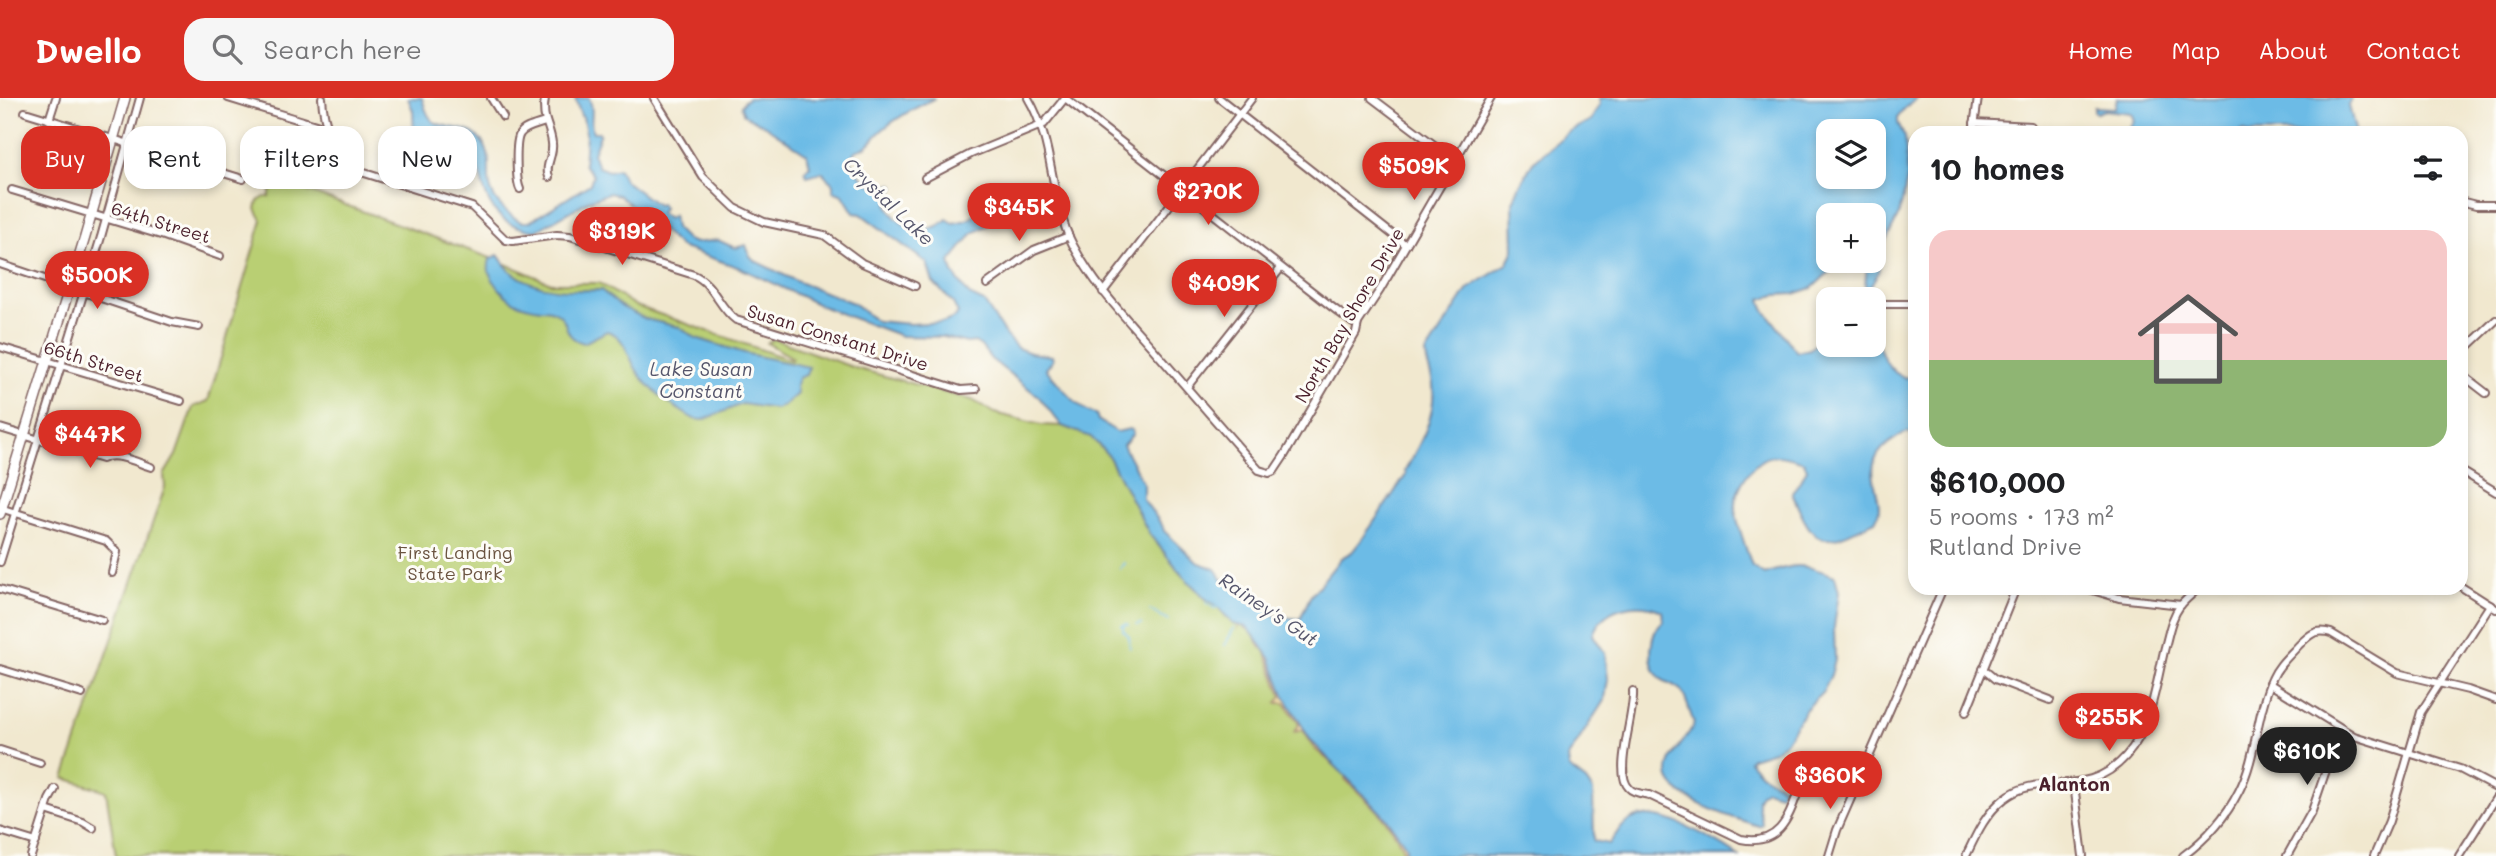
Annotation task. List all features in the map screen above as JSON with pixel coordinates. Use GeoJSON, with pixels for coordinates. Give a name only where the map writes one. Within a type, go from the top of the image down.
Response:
{"type":"FeatureCollection","features":[{"type":"Feature","properties":{"kind":"highway"},"geometry":{"type":"LineString","coordinates":[[1,510],[92,215],[125,98]]}},
{"type":"Feature","properties":{"kind":"street"},"geometry":{"type":"LineString","coordinates":[[49,120],[56,98]]}},
{"type":"Feature","properties":{"kind":"street"},"geometry":{"type":"LineString","coordinates":[[132,126],[140,98]]}},
{"type":"Feature","properties":{"kind":"street"},"geometry":{"type":"LineString","coordinates":[[228,98],[319,126]]}},
{"type":"Feature","properties":{"kind":"street","name":"Susan Constant Drive"},"geometry":{"type":"LineString","coordinates":[[322,98],[328,126]]}},
{"type":"Feature","properties":{"kind":"street"},"geometry":{"type":"LineString","coordinates":[[491,98],[503,117]]}},
{"type":"Feature","properties":{"kind":"street"},"geometry":{"type":"LineString","coordinates":[[545,98],[543,113],[552,144],[546,169],[549,177]]}},
{"type":"Feature","properties":{"kind":"street"},"geometry":{"type":"LineString","coordinates":[[654,98],[703,177],[735,208],[764,222],[824,235],[862,263],[915,286]]}},
{"type":"Feature","properties":{"kind":"street"},"geometry":{"type":"LineString","coordinates":[[1028,98],[1041,126],[1061,215],[1088,271],[1103,292],[1187,387],[1281,268]]}},
{"type":"Feature","properties":{"kind":"street"},"geometry":{"type":"LineString","coordinates":[[925,178],[971,154],[1041,126],[1051,118],[1065,98],[1281,268],[1353,323],[1359,323]]}},
{"type":"Feature","properties":{"kind":"street"},"geometry":{"type":"LineString","coordinates":[[1219,98],[1406,245]]}},
{"type":"Feature","properties":{"kind":"street"},"geometry":{"type":"LineString","coordinates":[[1103,292],[1252,98]]}},
{"type":"Feature","properties":{"kind":"street"},"geometry":{"type":"LineString","coordinates":[[1372,98],[1454,160]]}},
{"type":"Feature","properties":{"kind":"street","name":"North Bay Shore Drive"},"geometry":{"type":"LineString","coordinates":[[1187,387],[1259,470],[1271,472],[1284,456],[1491,98]]}},
{"type":"Feature","properties":{"kind":"street"},"geometry":{"type":"LineString","coordinates":[[1974,126],[1978,98]]}},
{"type":"Feature","properties":{"kind":"street"},"geometry":{"type":"LineString","coordinates":[[25,112],[124,143]]}},
{"type":"Feature","properties":{"kind":"street"},"geometry":{"type":"LineString","coordinates":[[520,189],[517,182],[517,139],[524,130],[545,122]]}},
{"type":"Feature","properties":{"kind":"street"},"geometry":{"type":"LineString","coordinates":[[1974,123],[2031,126]]}},
{"type":"Feature","properties":{"kind":"street"},"geometry":{"type":"LineString","coordinates":[[0,562],[124,155]]}},
{"type":"Feature","properties":{"kind":"street","name":"Susan Constant Drive"},"geometry":{"type":"LineString","coordinates":[[364,172],[472,207],[506,240],[570,236],[694,275],[704,281],[727,313],[736,320],[961,390],[976,389]]}},
{"type":"Feature","properties":{"kind":"street","name":"64th Street"},"geometry":{"type":"LineString","coordinates":[[12,190],[220,256]]}},
{"type":"Feature","properties":{"kind":"street"},"geometry":{"type":"LineString","coordinates":[[2468,203],[2496,205]]}},
{"type":"Feature","properties":{"kind":"street"},"geometry":{"type":"LineString","coordinates":[[986,284],[1034,250],[1069,236]]}},
{"type":"Feature","properties":{"kind":"street"},"geometry":{"type":"LineString","coordinates":[[0,264],[172,322],[199,327]]}},
{"type":"Feature","properties":{"kind":"street"},"geometry":{"type":"LineString","coordinates":[[1886,304],[1908,304]]}},
{"type":"Feature","properties":{"kind":"street"},"geometry":{"type":"LineString","coordinates":[[2468,346],[2496,320]]}},
{"type":"Feature","properties":{"kind":"street","name":"66th Street"},"geometry":{"type":"LineString","coordinates":[[0,347],[181,401]]}},
{"type":"Feature","properties":{"kind":"street"},"geometry":{"type":"LineString","coordinates":[[2468,379],[2486,393]]}},
{"type":"Feature","properties":{"kind":"street"},"geometry":{"type":"LineString","coordinates":[[0,428],[102,459],[108,456],[116,457],[151,467]]}},
{"type":"Feature","properties":{"kind":"street"},"geometry":{"type":"LineString","coordinates":[[2468,475],[2496,492]]}},
{"type":"Feature","properties":{"kind":"street"},"geometry":{"type":"LineString","coordinates":[[1,510],[106,541],[117,552],[112,573]]}},
{"type":"Feature","properties":{"kind":"street"},"geometry":{"type":"LineString","coordinates":[[0,589],[102,620]]}},
{"type":"Feature","properties":{"kind":"street"},"geometry":{"type":"LineString","coordinates":[[2374,856],[2389,821],[2421,712],[2493,607],[2468,591]]}},
{"type":"Feature","properties":{"kind":"street"},"geometry":{"type":"LineString","coordinates":[[1829,856],[1833,838],[1940,595]]}},
{"type":"Feature","properties":{"kind":"street"},"geometry":{"type":"LineString","coordinates":[[1966,712],[2013,595]]}},
{"type":"Feature","properties":{"kind":"street"},"geometry":{"type":"LineString","coordinates":[[2109,595],[2181,605]]}},
{"type":"Feature","properties":{"kind":"street"},"geometry":{"type":"LineString","coordinates":[[1966,856],[1988,815],[2007,796],[2020,789],[2090,780],[2113,768],[2129,752],[2147,720],[2172,621],[2181,605],[2192,595]]}},
{"type":"Feature","properties":{"kind":"street"},"geometry":{"type":"LineString","coordinates":[[2183,856],[2222,819],[2239,792],[2253,753],[2270,684],[2281,664],[2313,632],[2322,630],[2331,633],[2397,673],[2468,690],[2496,700]]}},
{"type":"Feature","properties":{"kind":"street"},"geometry":{"type":"LineString","coordinates":[[0,669],[82,694]]}},
{"type":"Feature","properties":{"kind":"street"},"geometry":{"type":"LineString","coordinates":[[1983,669],[1996,679],[2050,700]]}},
{"type":"Feature","properties":{"kind":"street"},"geometry":{"type":"LineString","coordinates":[[2270,684],[2363,740],[2460,769],[2496,788]]}},
{"type":"Feature","properties":{"kind":"street"},"geometry":{"type":"LineString","coordinates":[[1633,691],[1623,780],[1628,788],[1649,795],[1741,839],[1763,837],[1784,824],[1806,773],[1815,763],[1827,762],[1861,773]]}},
{"type":"Feature","properties":{"kind":"street"},"geometry":{"type":"LineString","coordinates":[[2287,856],[2312,811],[2334,747],[2343,730]]}},
{"type":"Feature","properties":{"kind":"street"},"geometry":{"type":"LineString","coordinates":[[0,750],[40,763]]}},
{"type":"Feature","properties":{"kind":"street"},"geometry":{"type":"LineString","coordinates":[[2074,784],[2083,856]]}},
{"type":"Feature","properties":{"kind":"street"},"geometry":{"type":"LineString","coordinates":[[31,856],[55,789]]}},
{"type":"Feature","properties":{"kind":"street"},"geometry":{"type":"LineString","coordinates":[[2459,856],[2496,798]]}},
{"type":"Feature","properties":{"kind":"street"},"geometry":{"type":"LineString","coordinates":[[46,810],[93,828]]}},
{"type":"Feature","properties":{"kind":"street"},"geometry":{"type":"LineString","coordinates":[[0,831],[36,842]]}},
{"type":"Feature","properties":{"kind":"green space","name":"First Landing State Park"},"geometry":{"type":"Polygon","coordinates":[[[271,189],[301,189],[496,260],[551,283],[599,283],[636,306],[791,360],[793,358],[767,343],[774,339],[855,368],[972,400],[995,413],[1041,425],[1062,426],[1091,437],[1108,455],[1150,535],[1206,599],[1228,619],[1247,627],[1256,638],[1270,658],[1319,751],[1349,778],[1399,835],[1407,856],[116,856],[106,791],[64,778],[165,487],[164,475],[176,455],[193,407],[208,401],[262,220],[256,209],[258,201],[269,197],[271,189]]]}},
{"type":"Feature","properties":{"kind":"sand"},"geometry":{"type":"Polygon","coordinates":[[[1240,620],[1245,622],[1251,631],[1241,625],[1238,628],[1240,620]]]}},
{"type":"Feature","properties":{"kind":"sand"},"geometry":{"type":"Polygon","coordinates":[[[1265,650],[1368,795],[1404,839],[1410,856],[1405,856],[1388,823],[1345,779],[1346,775],[1315,749],[1303,730],[1294,732],[1299,724],[1285,703],[1277,703],[1282,696],[1265,650]]]}},
{"type":"Feature","properties":{"kind":"water"},"geometry":{"type":"Polygon","coordinates":[[[408,98],[422,98],[434,122],[446,126],[414,126],[413,111],[408,98]]]}},
{"type":"Feature","properties":{"kind":"water","name":"Rainey's Gut"},"geometry":{"type":"Polygon","coordinates":[[[575,98],[589,98],[593,132],[599,132],[600,135],[593,153],[598,167],[608,171],[619,169],[624,180],[657,205],[661,204],[663,208],[660,213],[668,219],[673,215],[675,228],[687,240],[695,243],[718,240],[735,248],[746,245],[755,261],[796,281],[853,303],[876,321],[911,324],[945,322],[956,317],[958,313],[953,303],[933,282],[927,263],[861,214],[854,213],[843,195],[833,191],[833,184],[822,172],[807,176],[805,171],[810,166],[807,154],[744,115],[741,106],[749,98],[935,98],[894,121],[868,145],[855,151],[850,159],[858,172],[872,185],[878,187],[893,184],[895,187],[887,203],[891,212],[897,219],[913,228],[931,228],[947,219],[953,223],[964,221],[978,211],[990,212],[1013,190],[1017,194],[998,220],[973,233],[950,262],[953,273],[969,295],[984,302],[1017,348],[1052,356],[1053,360],[1046,369],[1077,403],[1090,413],[1096,414],[1098,420],[1117,432],[1132,430],[1133,434],[1123,445],[1143,483],[1143,499],[1164,531],[1197,562],[1215,569],[1223,580],[1251,598],[1265,603],[1274,616],[1300,619],[1310,597],[1341,558],[1352,552],[1406,475],[1405,471],[1426,430],[1432,409],[1433,386],[1426,353],[1468,289],[1507,264],[1514,250],[1513,202],[1533,162],[1568,132],[1591,120],[1600,104],[1599,98],[1918,98],[1898,117],[1905,137],[1908,176],[1899,215],[1886,240],[1886,203],[1816,203],[1816,273],[1829,273],[1812,288],[1761,299],[1764,309],[1797,352],[1810,349],[1816,343],[1816,357],[1884,357],[1894,372],[1908,377],[1908,432],[1889,443],[1874,463],[1873,473],[1879,503],[1875,521],[1843,536],[1822,538],[1808,526],[1800,512],[1792,493],[1807,470],[1804,462],[1784,457],[1769,457],[1756,464],[1738,490],[1736,514],[1752,566],[1764,574],[1793,566],[1814,569],[1835,576],[1839,592],[1834,627],[1835,660],[1823,692],[1806,709],[1785,742],[1774,751],[1749,761],[1761,774],[1783,787],[1780,794],[1766,790],[1761,793],[1758,805],[1762,824],[1759,826],[1705,807],[1679,791],[1671,782],[1668,772],[1671,759],[1694,723],[1682,692],[1659,677],[1652,664],[1651,648],[1655,632],[1663,621],[1662,611],[1642,606],[1622,608],[1604,617],[1593,635],[1605,653],[1608,679],[1605,699],[1568,757],[1569,768],[1586,781],[1593,791],[1594,841],[1609,844],[1630,820],[1641,816],[1655,817],[1686,826],[1739,856],[1407,856],[1405,845],[1387,819],[1311,741],[1285,697],[1270,658],[1256,638],[1247,627],[1233,624],[1219,608],[1206,599],[1150,535],[1108,455],[1091,437],[1062,426],[1038,396],[991,359],[981,346],[975,342],[967,343],[943,337],[901,336],[826,308],[740,268],[680,247],[618,195],[609,193],[590,200],[536,231],[513,225],[499,215],[489,202],[477,166],[477,137],[486,148],[489,181],[495,199],[521,222],[529,222],[590,184],[593,175],[584,165],[586,134],[575,98]]]}},
{"type":"Feature","properties":{"kind":"water"},"geometry":{"type":"Polygon","coordinates":[[[2117,98],[2351,98],[2349,106],[2354,126],[2130,126],[2134,120],[2131,113],[2094,111],[2094,107],[2115,108],[2117,98]]]}},
{"type":"Feature","properties":{"kind":"water","name":"Lake Susan Constant"},"geometry":{"type":"Polygon","coordinates":[[[498,255],[510,270],[522,279],[543,287],[601,290],[622,307],[646,319],[679,327],[696,338],[748,354],[809,367],[806,375],[798,378],[797,394],[776,409],[742,404],[703,420],[694,419],[647,383],[636,369],[622,341],[613,333],[607,331],[584,343],[572,337],[564,321],[555,312],[521,305],[505,295],[492,278],[489,269],[490,259],[498,255]]]}},
{"type":"Feature","properties":{"kind":"water"},"geometry":{"type":"Polygon","coordinates":[[[1866,273],[1878,273],[1870,287],[1865,287],[1866,273]]]}},
{"type":"Feature","properties":{"kind":"waterway"},"geometry":{"type":"LineString","coordinates":[[1120,569],[1124,563]]}},
{"type":"Feature","properties":{"kind":"waterway"},"geometry":{"type":"LineString","coordinates":[[1207,603],[1214,608],[1218,607]]}},
{"type":"Feature","properties":{"kind":"waterway"},"geometry":{"type":"LineString","coordinates":[[1150,610],[1168,620]]}},
{"type":"Feature","properties":{"kind":"waterway"},"geometry":{"type":"LineString","coordinates":[[1137,625],[1142,624]]}},
{"type":"Feature","properties":{"kind":"waterway"},"geometry":{"type":"LineString","coordinates":[[1122,626],[1128,625]]}},
{"type":"Feature","properties":{"kind":"waterway"},"geometry":{"type":"LineString","coordinates":[[1124,626],[1123,630],[1129,636],[1130,648]]}},
{"type":"Feature","properties":{"kind":"waterway"},"geometry":{"type":"LineString","coordinates":[[1225,645],[1234,628]]}},
{"type":"Feature","properties":{"kind":"district","name":"Alanton"},"geometry":{"type":"Point","coordinates":[2074,783]}},
{"type":"Feature","properties":{"kind":"water label","name":"Crystal Lake"},"geometry":{"type":"Point","coordinates":[889,201]}}]}
